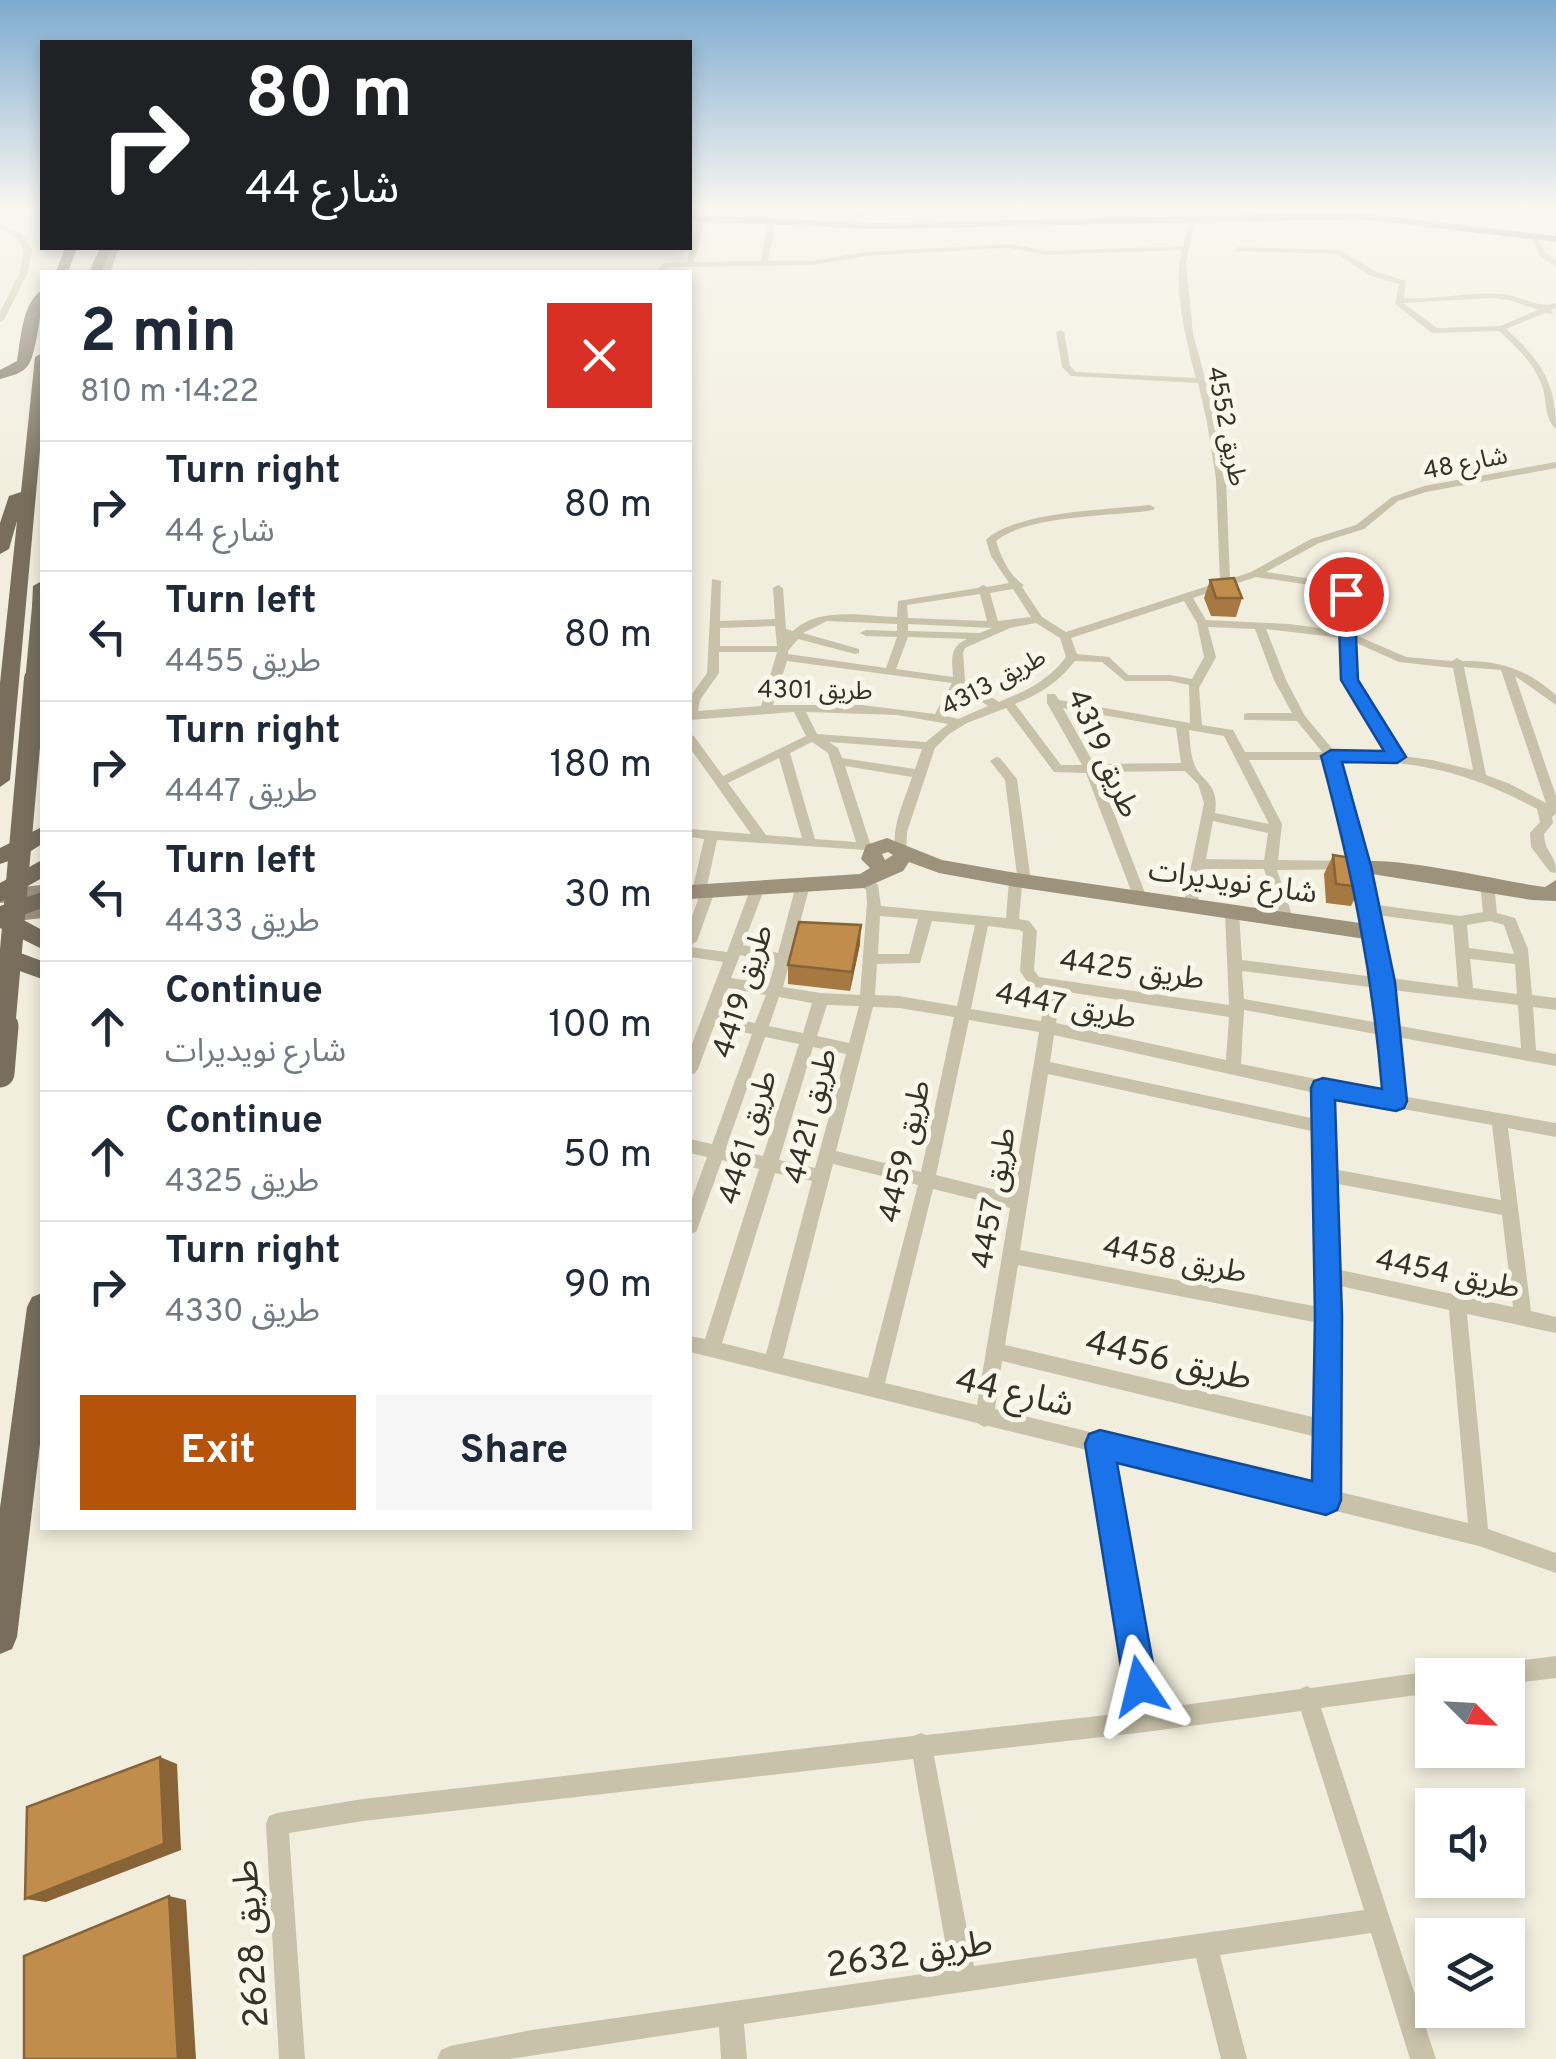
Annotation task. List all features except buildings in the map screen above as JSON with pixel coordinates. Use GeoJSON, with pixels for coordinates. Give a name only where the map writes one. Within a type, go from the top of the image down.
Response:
{"type":"FeatureCollection","features":[{"type":"Feature","properties":{"kind":"main road"},"geometry":{"type":"LineString","coordinates":[[0,375],[16,370],[24,362],[31,319],[38,302]]}},
{"type":"Feature","properties":{"kind":"main road"},"geometry":{"type":"LineString","coordinates":[[0,1073],[30,608],[30,469],[40,375]]}},
{"type":"Feature","properties":{"kind":"main road"},"geometry":{"type":"LineString","coordinates":[[0,549],[30,469]]}},
{"type":"Feature","properties":{"kind":"main road"},"geometry":{"type":"LineString","coordinates":[[0,780],[30,608]]}},
{"type":"Feature","properties":{"kind":"main road"},"geometry":{"type":"LineString","coordinates":[[0,856],[16,852],[40,835]]}},
{"type":"Feature","properties":{"kind":"main road"},"geometry":{"type":"LineString","coordinates":[[0,896],[40,869]]}},
{"type":"Feature","properties":{"kind":"main road"},"geometry":{"type":"LineString","coordinates":[[0,896],[40,902]]}},
{"type":"Feature","properties":{"kind":"main road"},"geometry":{"type":"LineString","coordinates":[[0,917],[40,902]]}},
{"type":"Feature","properties":{"kind":"main road"},"geometry":{"type":"LineString","coordinates":[[0,917],[40,939]]}},
{"type":"Feature","properties":{"kind":"main road"},"geometry":{"type":"LineString","coordinates":[[0,962],[14,960],[40,969]]}},
{"type":"Feature","properties":{"kind":"main road"},"geometry":{"type":"LineString","coordinates":[[0,1637],[40,1323]]}},
{"type":"Feature","properties":{"kind":"street","name":"طريق 4552"},"geometry":{"type":"LineString","coordinates":[[1186,302],[1189,334],[1212,422],[1221,479],[1224,585]]}},
{"type":"Feature","properties":{"kind":"street"},"geometry":{"type":"LineString","coordinates":[[1399,302],[1435,331],[1501,328],[1556,306]]}},
{"type":"Feature","properties":{"kind":"street"},"geometry":{"type":"LineString","coordinates":[[1526,302],[1556,315]]}},
{"type":"Feature","properties":{"kind":"street"},"geometry":{"type":"LineString","coordinates":[[1501,328],[1542,376],[1550,398],[1550,418],[1556,426]]}},
{"type":"Feature","properties":{"kind":"street"},"geometry":{"type":"LineString","coordinates":[[1060,332],[1066,366],[1074,374],[1200,381]]}},
{"type":"Feature","properties":{"kind":"street"},"geometry":{"type":"LineString","coordinates":[[1542,376],[1556,376]]}},
{"type":"Feature","properties":{"kind":"street","name":"شارع 48"},"geometry":{"type":"LineString","coordinates":[[1066,636],[1256,574],[1315,541],[1360,527],[1395,500],[1424,489],[1556,466]]}},
{"type":"Feature","properties":{"kind":"street","name":"طريق 4313"},"geometry":{"type":"LineString","coordinates":[[883,854],[902,826],[930,746],[960,723],[1046,684],[1072,658],[1066,636],[1038,619],[996,556],[991,540],[1005,528],[1150,508]]}},
{"type":"Feature","properties":{"kind":"street"},"geometry":{"type":"LineString","coordinates":[[1256,574],[1341,589],[1347,599],[1350,680],[1397,757]]}},
{"type":"Feature","properties":{"kind":"street"},"geometry":{"type":"LineString","coordinates":[[692,711],[694,700],[712,678],[716,580]]}},
{"type":"Feature","properties":{"kind":"street"},"geometry":{"type":"LineString","coordinates":[[890,672],[903,628],[902,602],[1018,585]]}},
{"type":"Feature","properties":{"kind":"street"},"geometry":{"type":"LineString","coordinates":[[766,708],[784,652],[786,629],[778,588]]}},
{"type":"Feature","properties":{"kind":"street"},"geometry":{"type":"LineString","coordinates":[[983,588],[1001,625]]}},
{"type":"Feature","properties":{"kind":"street"},"geometry":{"type":"LineString","coordinates":[[935,596],[936,623]]}},
{"type":"Feature","properties":{"kind":"street"},"geometry":{"type":"LineString","coordinates":[[1186,596],[1202,624],[1210,657],[1194,684],[1189,726],[1188,767],[1207,789],[1209,816],[1203,828],[1190,906]]}},
{"type":"Feature","properties":{"kind":"street"},"geometry":{"type":"LineString","coordinates":[[786,629],[826,618],[870,619],[903,628],[982,636]]}},
{"type":"Feature","properties":{"kind":"street"},"geometry":{"type":"LineString","coordinates":[[845,666],[866,633],[870,619]]}},
{"type":"Feature","properties":{"kind":"street"},"geometry":{"type":"LineString","coordinates":[[866,633],[936,623],[1001,625],[1038,619]]}},
{"type":"Feature","properties":{"kind":"street"},"geometry":{"type":"LineString","coordinates":[[1202,624],[1346,635],[1397,658],[1506,667],[1527,676],[1556,701]]}},
{"type":"Feature","properties":{"kind":"street"},"geometry":{"type":"LineString","coordinates":[[715,625],[786,629],[854,650]]}},
{"type":"Feature","properties":{"kind":"street"},"geometry":{"type":"LineString","coordinates":[[939,717],[959,681],[957,653],[961,646],[1001,625]]}},
{"type":"Feature","properties":{"kind":"street"},"geometry":{"type":"LineString","coordinates":[[1199,864],[1270,868],[1361,866],[1331,756],[1300,717],[1280,680],[1260,627]]}},
{"type":"Feature","properties":{"kind":"street"},"geometry":{"type":"LineString","coordinates":[[714,649],[784,652],[845,666],[959,681],[1003,705],[1058,769],[1188,767]]}},
{"type":"Feature","properties":{"kind":"street"},"geometry":{"type":"LineString","coordinates":[[1072,658],[1105,658],[1126,678],[1170,678],[1194,684]]}},
{"type":"Feature","properties":{"kind":"street"},"geometry":{"type":"LineString","coordinates":[[1457,661],[1480,774]]}},
{"type":"Feature","properties":{"kind":"street"},"geometry":{"type":"LineString","coordinates":[[1506,667],[1554,809],[1549,823],[1537,833],[1538,847],[1556,870]]}},
{"type":"Feature","properties":{"kind":"street","name":"طريق 4319"},"geometry":{"type":"LineString","coordinates":[[1046,684],[1091,770],[1140,898]]}},
{"type":"Feature","properties":{"kind":"street"},"geometry":{"type":"LineString","coordinates":[[1053,703],[1228,732],[1276,830],[1270,868],[1287,921]]}},
{"type":"Feature","properties":{"kind":"street","name":"طريق 4301"},"geometry":{"type":"LineString","coordinates":[[692,716],[766,708],[872,711],[939,717],[960,723]]}},
{"type":"Feature","properties":{"kind":"street"},"geometry":{"type":"LineString","coordinates":[[800,710],[813,737],[828,745],[837,760],[883,854]]}},
{"type":"Feature","properties":{"kind":"street"},"geometry":{"type":"LineString","coordinates":[[1248,716],[1300,717]]}},
{"type":"Feature","properties":{"kind":"street"},"geometry":{"type":"LineString","coordinates":[[722,781],[813,737],[930,746]]}},
{"type":"Feature","properties":{"kind":"street"},"geometry":{"type":"LineString","coordinates":[[692,742],[763,840]]}},
{"type":"Feature","properties":{"kind":"street"},"geometry":{"type":"LineString","coordinates":[[784,753],[810,844]]}},
{"type":"Feature","properties":{"kind":"street"},"geometry":{"type":"LineString","coordinates":[[1239,756],[1397,757],[1480,774],[1522,792],[1549,823]]}},
{"type":"Feature","properties":{"kind":"street"},"geometry":{"type":"LineString","coordinates":[[837,760],[920,774]]}},
{"type":"Feature","properties":{"kind":"street"},"geometry":{"type":"LineString","coordinates":[[874,910],[1012,924],[1020,880],[1010,779],[996,761]]}},
{"type":"Feature","properties":{"kind":"street"},"geometry":{"type":"LineString","coordinates":[[1209,816],[1276,830]]}},
{"type":"Feature","properties":{"kind":"street"},"geometry":{"type":"LineString","coordinates":[[692,833],[842,846],[883,854]]}},
{"type":"Feature","properties":{"kind":"street"},"geometry":{"type":"LineString","coordinates":[[692,930],[712,835]]}},
{"type":"Feature","properties":{"kind":"street"},"geometry":{"type":"LineString","coordinates":[[839,881],[860,873],[883,854]]}},
{"type":"Feature","properties":{"kind":"street"},"geometry":{"type":"LineString","coordinates":[[699,892],[864,881],[883,854]]}},
{"type":"Feature","properties":{"kind":"street","name":"شارع نويديرات"},"geometry":{"type":"LineString","coordinates":[[883,854],[1020,880],[1372,932],[1361,866],[1550,894],[1556,887]]}},
{"type":"Feature","properties":{"kind":"street","name":"طريق 4421"},"geometry":{"type":"LineString","coordinates":[[772,1365],[867,1003],[874,910],[873,888],[864,881]]}},
{"type":"Feature","properties":{"kind":"street"},"geometry":{"type":"LineString","coordinates":[[1487,884],[1490,916]]}},
{"type":"Feature","properties":{"kind":"street","name":"طريق 4419"},"geometry":{"type":"LineString","coordinates":[[692,1220],[775,990],[803,885]]}},
{"type":"Feature","properties":{"kind":"street"},"geometry":{"type":"LineString","coordinates":[[692,1062],[758,887]]}},
{"type":"Feature","properties":{"kind":"street"},"geometry":{"type":"LineString","coordinates":[[1369,909],[1460,921],[1490,916],[1510,922],[1522,960],[1529,1056]]}},
{"type":"Feature","properties":{"kind":"street"},"geometry":{"type":"LineString","coordinates":[[1232,913],[1236,1008],[1233,1066]]}},
{"type":"Feature","properties":{"kind":"street"},"geometry":{"type":"LineString","coordinates":[[869,959],[915,959],[926,917]]}},
{"type":"Feature","properties":{"kind":"street"},"geometry":{"type":"LineString","coordinates":[[1460,921],[1466,992]]}},
{"type":"Feature","properties":{"kind":"street","name":"طريق 4459"},"geometry":{"type":"LineString","coordinates":[[874,1390],[927,1180],[982,923]]}},
{"type":"Feature","properties":{"kind":"street","name":"طريق 4425"},"geometry":{"type":"LineString","coordinates":[[1012,924],[1024,925],[1030,931],[1029,978],[1054,988],[1236,1008],[1556,1060]]}},
{"type":"Feature","properties":{"kind":"street"},"geometry":{"type":"LineString","coordinates":[[1372,932],[1384,982],[1386,1032],[1396,1101]]}},
{"type":"Feature","properties":{"kind":"street"},"geometry":{"type":"LineString","coordinates":[[692,952],[783,959]]}},
{"type":"Feature","properties":{"kind":"street"},"geometry":{"type":"LineString","coordinates":[[1463,952],[1522,960]]}},
{"type":"Feature","properties":{"kind":"street"},"geometry":{"type":"LineString","coordinates":[[1235,964],[1556,1004]]}},
{"type":"Feature","properties":{"kind":"street","name":"طريق 4447"},"geometry":{"type":"LineString","coordinates":[[724,982],[820,999],[899,1002],[1050,1028],[1323,1088],[1556,1130]]}},
{"type":"Feature","properties":{"kind":"street","name":"طريق 4457"},"geometry":{"type":"LineString","coordinates":[[984,1418],[1054,988]]}},
{"type":"Feature","properties":{"kind":"street","name":"طريق 4461"},"geometry":{"type":"LineString","coordinates":[[711,1350],[820,999]]}},
{"type":"Feature","properties":{"kind":"street"},"geometry":{"type":"LineString","coordinates":[[710,1020],[855,1050]]}},
{"type":"Feature","properties":{"kind":"street"},"geometry":{"type":"LineString","coordinates":[[1043,1067],[1324,1127]]}},
{"type":"Feature","properties":{"kind":"street"},"geometry":{"type":"LineString","coordinates":[[1323,1088],[1328,1275],[1326,1500]]}},
{"type":"Feature","properties":{"kind":"street"},"geometry":{"type":"LineString","coordinates":[[1499,1119],[1523,1316]]}},
{"type":"Feature","properties":{"kind":"street"},"geometry":{"type":"LineString","coordinates":[[692,1146],[823,1176]]}},
{"type":"Feature","properties":{"kind":"street"},"geometry":{"type":"LineString","coordinates":[[829,1156],[1020,1203]]}},
{"type":"Feature","properties":{"kind":"street"},"geometry":{"type":"LineString","coordinates":[[1326,1175],[1509,1209]]}},
{"type":"Feature","properties":{"kind":"street","name":"طريق 4458"},"geometry":{"type":"LineString","coordinates":[[1010,1256],[1328,1316]]}},
{"type":"Feature","properties":{"kind":"street","name":"طريق 4454"},"geometry":{"type":"LineString","coordinates":[[1328,1275],[1556,1324]]}},
{"type":"Feature","properties":{"kind":"street"},"geometry":{"type":"LineString","coordinates":[[1457,1304],[1479,1536]]}},
{"type":"Feature","properties":{"kind":"street","name":"شارع 44"},"geometry":{"type":"LineString","coordinates":[[692,1345],[1479,1536],[1556,1563]]}},
{"type":"Feature","properties":{"kind":"street","name":"طريق 4456"},"geometry":{"type":"LineString","coordinates":[[995,1351],[1328,1430]]}},
{"type":"Feature","properties":{"kind":"street"},"geometry":{"type":"LineString","coordinates":[[1100,1444],[1146,1721]]}},
{"type":"Feature","properties":{"kind":"street"},"geometry":{"type":"LineString","coordinates":[[1525,1671],[1556,1667]]}},
{"type":"Feature","properties":{"kind":"street"},"geometry":{"type":"LineString","coordinates":[[964,1980],[922,1744],[1146,1721],[1415,1684]]}},
{"type":"Feature","properties":{"kind":"street"},"geometry":{"type":"LineString","coordinates":[[1308,1698],[1423,2059]]}},
{"type":"Feature","properties":{"kind":"street","name":"طريق 2628"},"geometry":{"type":"LineString","coordinates":[[292,2059],[276,1824],[922,1744]]}},
{"type":"Feature","properties":{"kind":"street","name":"طريق 2632"},"geometry":{"type":"LineString","coordinates":[[450,2059],[532,2051],[731,2014],[1378,1920]]}},
{"type":"Feature","properties":{"kind":"street"},"geometry":{"type":"LineString","coordinates":[[1204,1945],[1234,2059]]}},
{"type":"Feature","properties":{"kind":"street"},"geometry":{"type":"LineString","coordinates":[[731,2014],[734,2059]]}},
{"type":"Feature","properties":{"kind":"route"},"geometry":{"type":"LineString","coordinates":[[1140,1686],[1100,1444],[1326,1500],[1328,1316],[1323,1088],[1396,1101],[1386,1032],[1384,982],[1361,866],[1331,756],[1397,757],[1350,680],[1346,662],[1346,594]]}}]}
